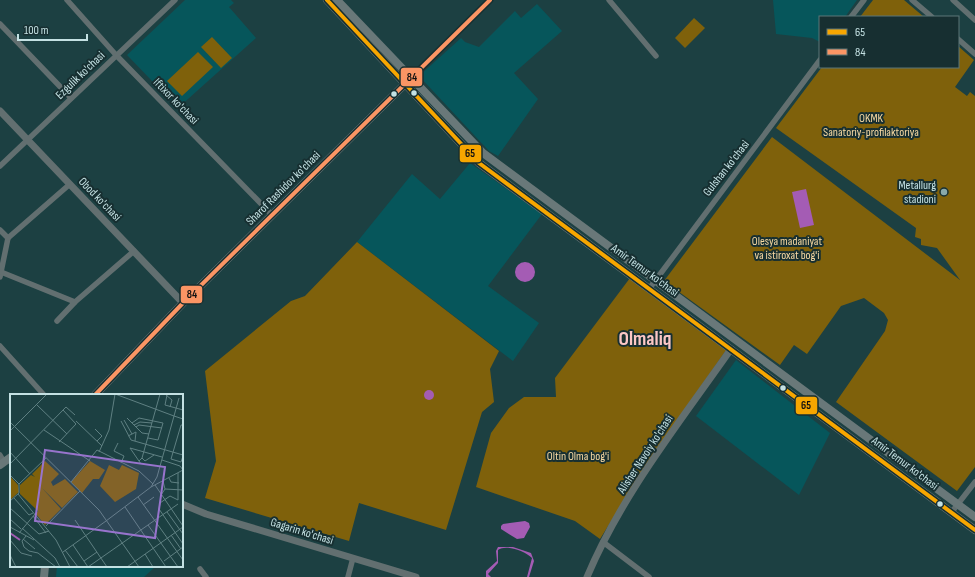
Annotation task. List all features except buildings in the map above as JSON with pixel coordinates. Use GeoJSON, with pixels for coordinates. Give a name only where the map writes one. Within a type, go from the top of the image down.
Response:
{"type":"FeatureCollection","features":[{"type":"Feature","properties":{"kind":"main road","name":"Amir Temur ko'chasi"},"geometry":{"type":"LineString","coordinates":[[327,0],[483,153],[975,517]]}},
{"type":"Feature","properties":{"kind":"main road","name":"Amir Temur ko'chasi"},"geometry":{"type":"LineString","coordinates":[[337,0],[479,163],[975,530]]}},
{"type":"Feature","properties":{"kind":"main road","name":"Sharof Rashidov ko'chasi"},"geometry":{"type":"LineString","coordinates":[[96,394],[183,303],[408,81]]}},
{"type":"Feature","properties":{"kind":"main road"},"geometry":{"type":"LineString","coordinates":[[770,378],[776,370]]}},
{"type":"Feature","properties":{"kind":"main road"},"geometry":{"type":"LineString","coordinates":[[842,431],[846,422]]}},
{"type":"Feature","properties":{"kind":"main road"},"geometry":{"type":"LineString","coordinates":[[44,577],[45,567]]}},
{"type":"Feature","properties":{"kind":"street","name":"Iftixor ko'chasi"},"geometry":{"type":"LineString","coordinates":[[67,0],[116,55],[272,215]]}},
{"type":"Feature","properties":{"kind":"street","name":"Ezgulik ko'chasi"},"geometry":{"type":"LineString","coordinates":[[0,166],[175,0]]}},
{"type":"Feature","properties":{"kind":"street","name":"Sharof Rashidov ko'chasi"},"geometry":{"type":"LineString","coordinates":[[408,81],[490,0]]}},
{"type":"Feature","properties":{"kind":"street"},"geometry":{"type":"LineString","coordinates":[[610,0],[656,56]]}},
{"type":"Feature","properties":{"kind":"street"},"geometry":{"type":"LineString","coordinates":[[853,16],[864,0]]}},
{"type":"Feature","properties":{"kind":"street"},"geometry":{"type":"LineString","coordinates":[[912,0],[931,16]]}},
{"type":"Feature","properties":{"kind":"street"},"geometry":{"type":"LineString","coordinates":[[953,0],[975,20]]}},
{"type":"Feature","properties":{"kind":"street"},"geometry":{"type":"LineString","coordinates":[[0,24],[71,98]]}},
{"type":"Feature","properties":{"kind":"street"},"geometry":{"type":"LineString","coordinates":[[959,40],[975,54]]}},
{"type":"Feature","properties":{"kind":"street","name":"Gulshan ko'chasi"},"geometry":{"type":"LineString","coordinates":[[649,289],[819,61]]}},
{"type":"Feature","properties":{"kind":"street","name":"Obod ko'chasi"},"geometry":{"type":"LineString","coordinates":[[0,111],[183,303]]}},
{"type":"Feature","properties":{"kind":"street"},"geometry":{"type":"LineString","coordinates":[[70,184],[8,238],[1,275],[75,302]]}},
{"type":"Feature","properties":{"kind":"street"},"geometry":{"type":"LineString","coordinates":[[0,230],[8,238]]}},
{"type":"Feature","properties":{"kind":"street"},"geometry":{"type":"LineString","coordinates":[[57,321],[75,302],[134,251]]}},
{"type":"Feature","properties":{"kind":"street"},"geometry":{"type":"LineString","coordinates":[[1,349],[43,394]]}},
{"type":"Feature","properties":{"kind":"street","name":"Alisher Navoiy ko'chasi"},"geometry":{"type":"LineString","coordinates":[[587,577],[603,542],[648,466],[731,349]]}},
{"type":"Feature","properties":{"kind":"street"},"geometry":{"type":"LineString","coordinates":[[951,513],[975,482]]}},
{"type":"Feature","properties":{"kind":"street","name":"Gagarin ko'chasi"},"geometry":{"type":"LineString","coordinates":[[183,504],[206,514],[416,577]]}},
{"type":"Feature","properties":{"kind":"street"},"geometry":{"type":"LineString","coordinates":[[603,542],[649,577]]}},
{"type":"Feature","properties":{"kind":"street"},"geometry":{"type":"LineString","coordinates":[[348,577],[353,558]]}},
{"type":"Feature","properties":{"kind":"street"},"geometry":{"type":"LineString","coordinates":[[200,570],[206,577]]}},
{"type":"Feature","properties":{"kind":"shaded area"},"geometry":{"type":"Polygon","coordinates":[[[185,0],[231,0],[234,3],[229,7],[256,38],[178,108],[127,55],[185,0]]]}},
{"type":"Feature","properties":{"kind":"shaded area"},"geometry":{"type":"Polygon","coordinates":[[[773,0],[857,0],[846,16],[819,16],[819,42],[812,38],[776,34],[773,0]]]}},
{"type":"Feature","properties":{"kind":"shaded area"},"geometry":{"type":"Polygon","coordinates":[[[537,4],[562,31],[514,73],[538,99],[498,156],[489,151],[419,76],[461,38],[465,42],[479,47],[515,11],[521,18],[537,4]]]}},
{"type":"Feature","properties":{"kind":"shaded area"},"geometry":{"type":"Polygon","coordinates":[[[470,163],[542,214],[488,286],[539,323],[513,361],[357,242],[412,174],[440,199],[470,163]]]}},
{"type":"Feature","properties":{"kind":"shaded area"},"geometry":{"type":"Polygon","coordinates":[[[806,189],[814,225],[800,228],[792,192],[806,189]]]}},
{"type":"Feature","properties":{"kind":"shaded area"},"geometry":{"type":"Polygon","coordinates":[[[525,262],[532,265],[535,272],[532,279],[525,282],[518,279],[515,272],[518,265],[525,262]]]}},
{"type":"Feature","properties":{"kind":"shaded area"},"geometry":{"type":"Polygon","coordinates":[[[736,360],[830,433],[799,495],[696,416],[736,360]]]}},
{"type":"Feature","properties":{"kind":"shaded area"},"geometry":{"type":"Polygon","coordinates":[[[429,390],[434,395],[429,400],[424,395],[429,390]]]}},
{"type":"Feature","properties":{"kind":"shaded area"},"geometry":{"type":"Polygon","coordinates":[[[525,521],[529,523],[530,527],[524,538],[517,539],[501,529],[503,524],[525,521]]]}},
{"type":"Feature","properties":{"kind":"shaded area"},"geometry":{"type":"Polygon","coordinates":[[[498,547],[513,547],[531,553],[534,561],[529,577],[527,577],[532,558],[520,551],[510,548],[501,548],[498,550],[498,563],[488,574],[491,577],[486,577],[486,571],[497,561],[496,551],[498,547]]]}},
{"type":"Feature","properties":{"kind":"shaded area"},"geometry":{"type":"Polygon","coordinates":[[[57,567],[155,567],[144,577],[56,577],[57,567]]]}},
{"type":"Feature","properties":{"kind":"green space"},"geometry":{"type":"Polygon","coordinates":[[[873,0],[904,0],[923,16],[861,16],[873,0]]]}},
{"type":"Feature","properties":{"kind":"green space"},"geometry":{"type":"Polygon","coordinates":[[[694,18],[705,28],[685,48],[675,38],[694,18]]]}},
{"type":"Feature","properties":{"kind":"green space"},"geometry":{"type":"Polygon","coordinates":[[[212,37],[232,58],[221,68],[201,47],[212,37]]]}},
{"type":"Feature","properties":{"kind":"green space","name":"Olesya madaniyat va istiroxat bog'i"},"geometry":{"type":"Polygon","coordinates":[[[959,47],[974,60],[955,87],[967,96],[970,92],[975,96],[975,467],[957,491],[836,402],[885,331],[888,320],[884,313],[864,298],[841,306],[807,354],[794,345],[780,365],[664,281],[772,137],[960,280],[937,248],[921,245],[921,239],[915,237],[916,228],[776,128],[821,68],[959,68],[959,47]]]}},
{"type":"Feature","properties":{"kind":"green space"},"geometry":{"type":"Polygon","coordinates":[[[198,52],[213,67],[182,96],[167,81],[198,52]]]}},
{"type":"Feature","properties":{"kind":"green space"},"geometry":{"type":"Polygon","coordinates":[[[357,242],[499,351],[490,369],[494,402],[482,412],[446,530],[359,503],[349,541],[205,498],[216,461],[205,371],[291,301],[305,296],[357,242]]]}},
{"type":"Feature","properties":{"kind":"green space","name":"Oltin Olma bog'i"},"geometry":{"type":"Polygon","coordinates":[[[630,278],[727,349],[651,457],[600,539],[575,521],[476,487],[491,433],[509,408],[524,397],[556,397],[555,378],[630,278]]]}},
{"type":"Feature","properties":{"kind":"transit line","name":"65"},"geometry":{"type":"LineString","coordinates":[[327,0],[479,163],[975,530]]}},
{"type":"Feature","properties":{"kind":"transit line","name":"84"},"geometry":{"type":"LineString","coordinates":[[96,394],[183,303],[490,0]]}},
{"type":"Feature","properties":{"kind":"place","name":"Metallurg stadioni"},"geometry":{"type":"Point","coordinates":[944,192]}},
{"type":"Feature","properties":{"kind":"district","name":"Olmaliq"},"geometry":{"type":"Point","coordinates":[645,338]}},
{"type":"Feature","properties":{"kind":"park label","name":"OKMK Sanatoriy-profilaktoriya"},"geometry":{"type":"Point","coordinates":[871,125]}}]}
